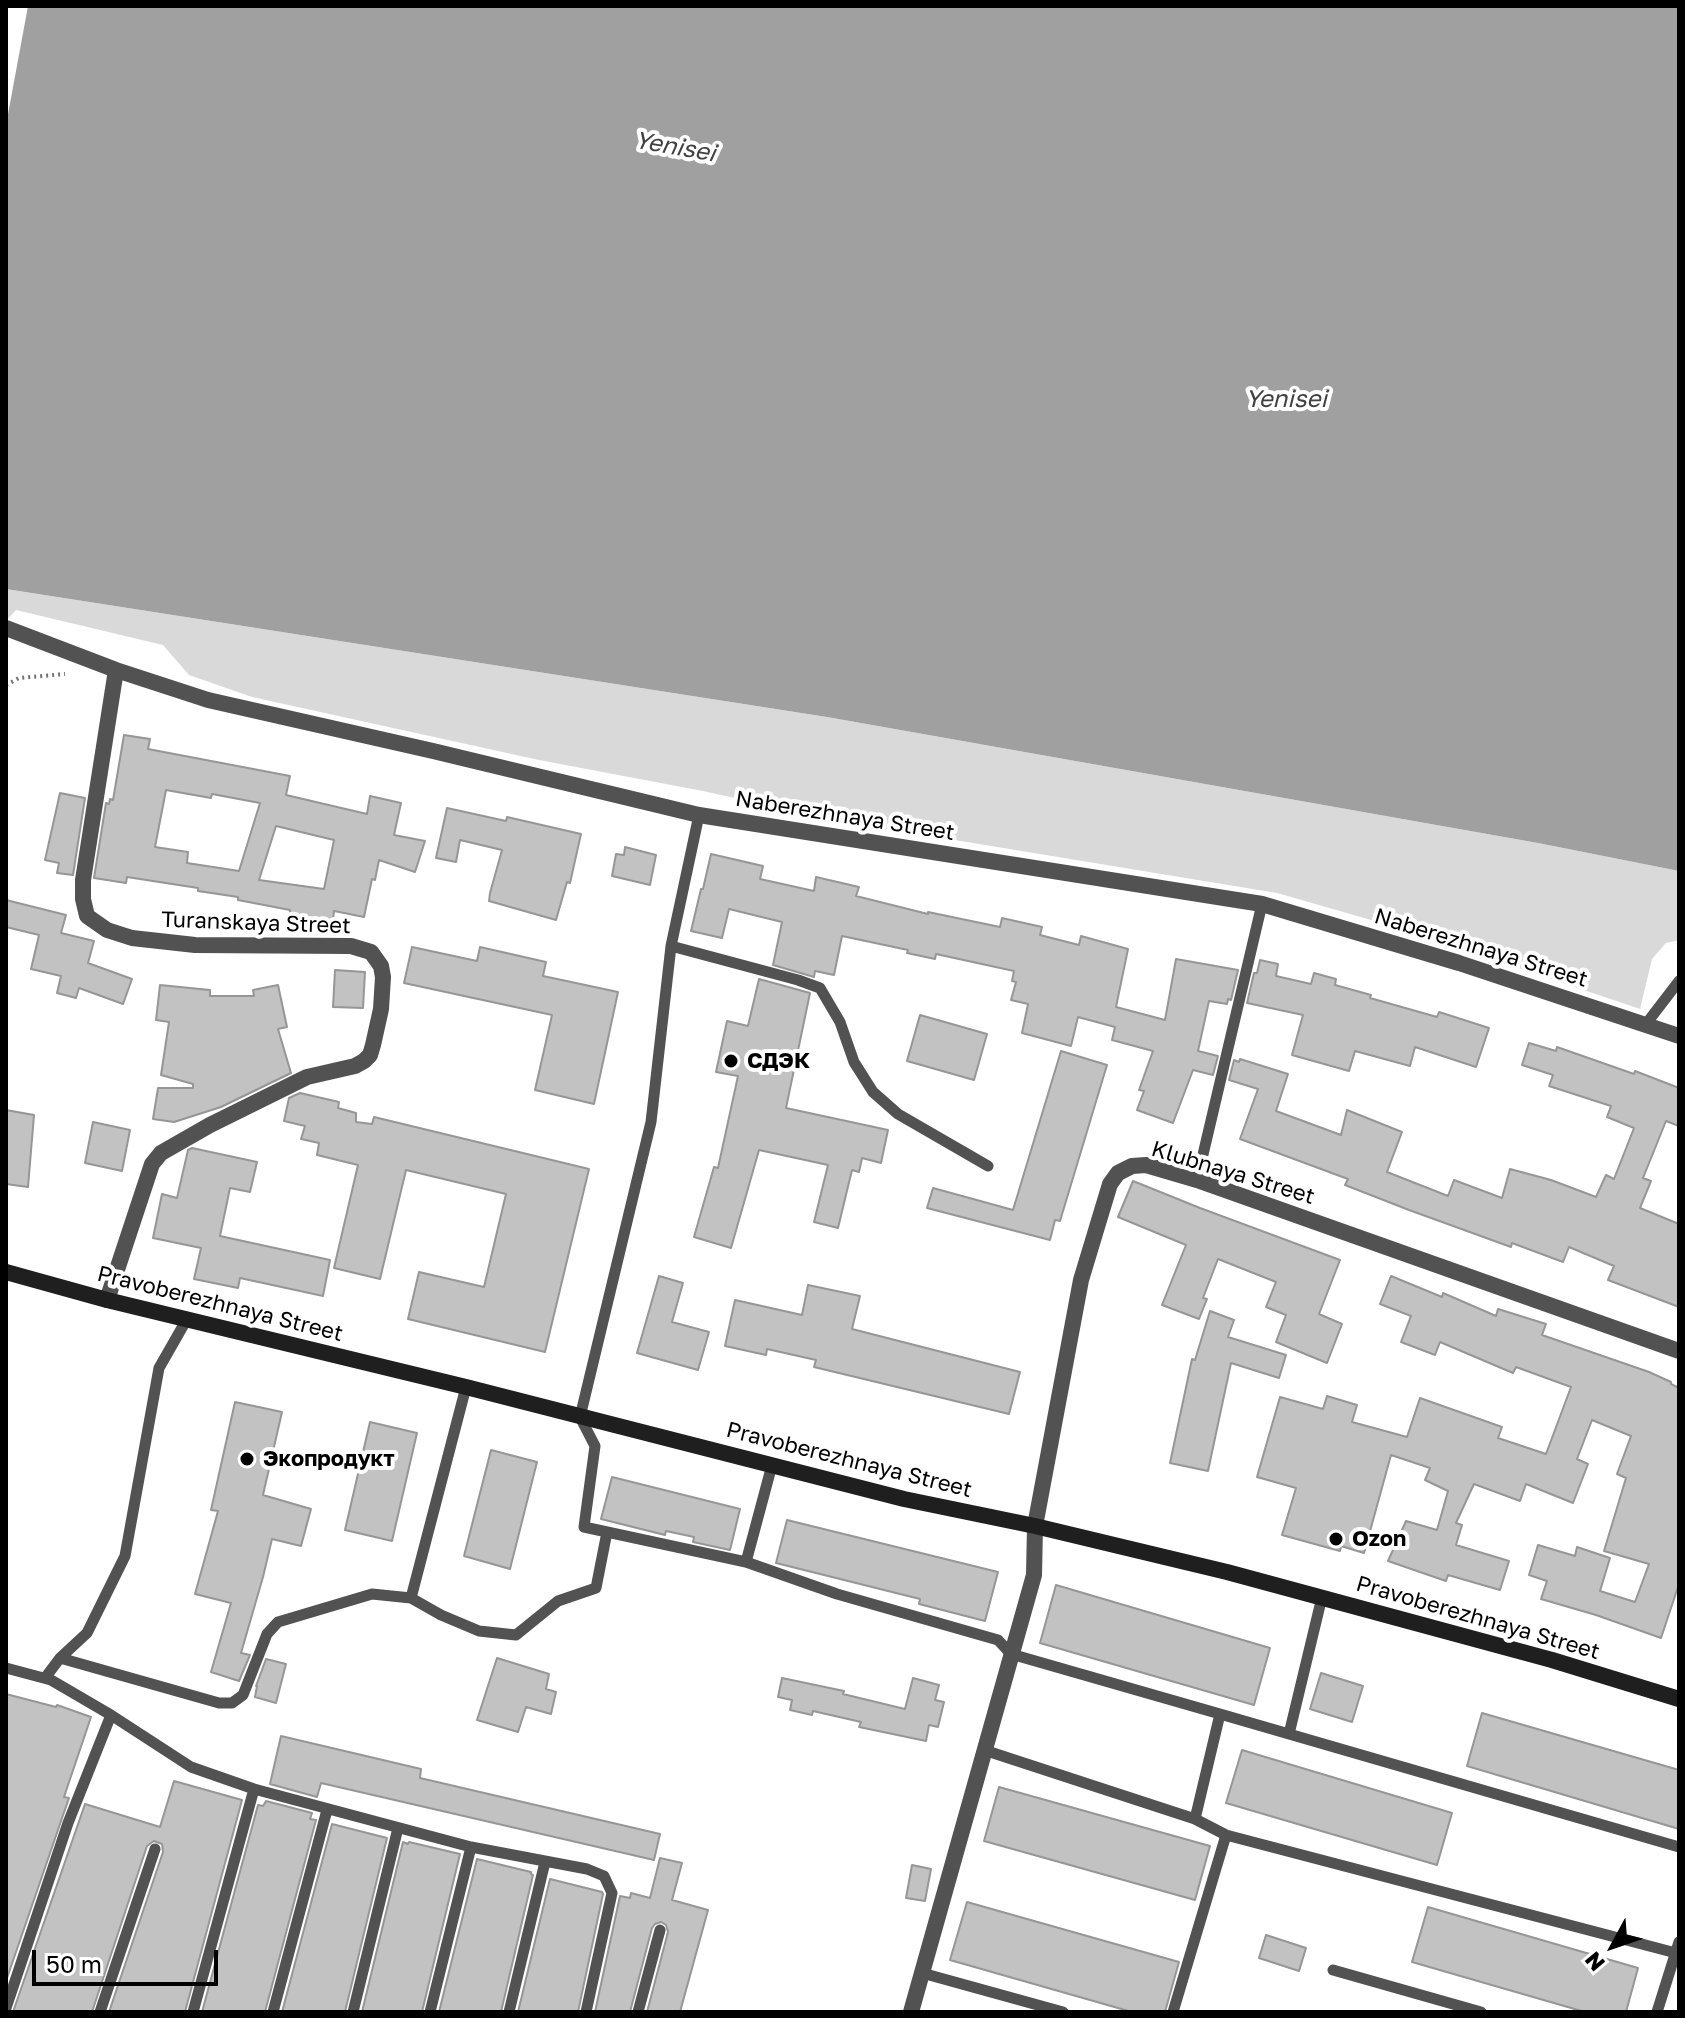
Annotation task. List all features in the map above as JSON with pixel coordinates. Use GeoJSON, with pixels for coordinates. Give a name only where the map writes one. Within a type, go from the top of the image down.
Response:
{"type":"FeatureCollection","features":[{"type":"Feature","properties":{"kind":"street","name":"Naberezhnaya Street"},"geometry":{"type":"LineString","coordinates":[[6,628],[116,670],[208,700],[699,815],[1262,904],[1459,963],[1679,1036]]}},
{"type":"Feature","properties":{"kind":"street","name":"Turanskaya Street"},"geometry":{"type":"LineString","coordinates":[[107,1300],[152,1164],[161,1153],[307,1077],[364,1061],[373,1045],[381,1009],[383,977],[381,966],[371,952],[351,946],[179,944],[132,938],[107,930],[87,916],[83,880],[116,670]]}},
{"type":"Feature","properties":{"kind":"street","name":"Klubnaya Street"},"geometry":{"type":"LineString","coordinates":[[911,2012],[1034,1575],[1035,1526],[1081,1280],[1110,1184],[1118,1173],[1132,1166],[1146,1165],[1197,1180],[1679,1351]]}},
{"type":"Feature","properties":{"kind":"street","name":"Pravoberezhnaya Street"},"geometry":{"type":"LineString","coordinates":[[6,1272],[904,1499],[1035,1526],[1227,1572],[1552,1660],[1679,1699]]}},
{"type":"Feature","properties":{"kind":"lane"},"geometry":{"type":"LineString","coordinates":[[699,815],[671,946],[651,1122],[580,1417],[595,1446],[584,1527],[746,1562],[837,1594],[998,1640],[1011,1654],[1679,1847]]}},
{"type":"Feature","properties":{"kind":"lane"},"geometry":{"type":"LineString","coordinates":[[1197,1180],[1262,904]]}},
{"type":"Feature","properties":{"kind":"lane"},"geometry":{"type":"LineString","coordinates":[[671,946],[820,988],[840,1022],[854,1062],[873,1092],[898,1114],[988,1166]]}},
{"type":"Feature","properties":{"kind":"lane"},"geometry":{"type":"LineString","coordinates":[[1646,1024],[1679,981]]}},
{"type":"Feature","properties":{"kind":"lane"},"geometry":{"type":"LineString","coordinates":[[45,1678],[60,1658],[87,1633],[125,1556],[159,1368],[187,1319]]}},
{"type":"Feature","properties":{"kind":"lane"},"geometry":{"type":"LineString","coordinates":[[411,1598],[466,1387]]}},
{"type":"Feature","properties":{"kind":"lane"},"geometry":{"type":"LineString","coordinates":[[746,1562],[772,1465]]}},
{"type":"Feature","properties":{"kind":"lane"},"geometry":{"type":"LineString","coordinates":[[60,1658],[219,1703],[232,1703],[243,1695],[267,1634],[278,1622],[372,1594],[411,1598],[479,1631],[516,1635],[558,1601],[596,1588],[607,1532]]}},
{"type":"Feature","properties":{"kind":"lane"},"geometry":{"type":"LineString","coordinates":[[1289,1734],[1322,1597]]}},
{"type":"Feature","properties":{"kind":"lane"},"geometry":{"type":"LineString","coordinates":[[6,1668],[45,1678],[111,1715],[191,1767],[254,1789],[471,1847],[587,1869],[604,1876],[612,1893],[586,2012]]}},
{"type":"Feature","properties":{"kind":"lane"},"geometry":{"type":"LineString","coordinates":[[1195,1819],[1220,1714]]}},
{"type":"Feature","properties":{"kind":"lane"},"geometry":{"type":"LineString","coordinates":[[6,2008],[68,1823],[111,1715]]}},
{"type":"Feature","properties":{"kind":"lane"},"geometry":{"type":"LineString","coordinates":[[984,1750],[1195,1819],[1226,1835],[1677,1947],[1657,2012]]}},
{"type":"Feature","properties":{"kind":"lane"},"geometry":{"type":"LineString","coordinates":[[193,2012],[254,1789]]}},
{"type":"Feature","properties":{"kind":"lane"},"geometry":{"type":"LineString","coordinates":[[273,2012],[327,1810]]}},
{"type":"Feature","properties":{"kind":"lane"},"geometry":{"type":"LineString","coordinates":[[353,2012],[398,1828]]}},
{"type":"Feature","properties":{"kind":"lane"},"geometry":{"type":"LineString","coordinates":[[1173,2012],[1226,1835]]}},
{"type":"Feature","properties":{"kind":"lane"},"geometry":{"type":"LineString","coordinates":[[430,2012],[471,1847]]}},
{"type":"Feature","properties":{"kind":"lane"},"geometry":{"type":"LineString","coordinates":[[100,2012],[155,1849]]}},
{"type":"Feature","properties":{"kind":"lane"},"geometry":{"type":"LineString","coordinates":[[509,2012],[545,1862]]}},
{"type":"Feature","properties":{"kind":"lane"},"geometry":{"type":"LineString","coordinates":[[638,2012],[660,1930]]}},
{"type":"Feature","properties":{"kind":"lane"},"geometry":{"type":"LineString","coordinates":[[1333,1970],[1481,2012]]}},
{"type":"Feature","properties":{"kind":"lane"},"geometry":{"type":"LineString","coordinates":[[922,1973],[1063,2012]]}},
{"type":"Feature","properties":{"kind":"path"},"geometry":{"type":"LineString","coordinates":[[6,685],[19,678],[74,674]]}},
{"type":"Feature","properties":{"kind":"shaded area"},"geometry":{"type":"Polygon","coordinates":[[[6,589],[827,717],[1538,843],[1679,871],[1679,940],[1666,943],[1652,959],[1640,1009],[1406,930],[1277,893],[839,821],[252,697],[189,675],[163,645],[16,610],[6,621],[6,589]]]}},
{"type":"Feature","properties":{"kind":"water","name":"Yenisei"},"geometry":{"type":"Polygon","coordinates":[[[6,6],[1679,6],[1679,871],[1538,843],[827,717],[6,589],[6,6]]]}},
{"type":"Feature","properties":{"kind":"pier"},"geometry":{"type":"Polygon","coordinates":[[[6,6],[28,6],[6,125],[6,6]]]}},
{"type":"Feature","properties":{"kind":"building"},"geometry":{"type":"Polygon","coordinates":[[[124,735],[150,739],[148,749],[290,776],[286,795],[367,814],[370,796],[401,803],[394,835],[425,841],[415,872],[379,860],[364,917],[334,911],[332,931],[289,927],[290,910],[198,891],[198,888],[127,877],[126,883],[94,878],[106,803],[113,800],[124,735]],[[166,790],[155,847],[188,852],[187,863],[239,871],[260,803],[166,790]],[[276,826],[259,880],[324,889],[334,840],[276,826]]]}},
{"type":"Feature","properties":{"kind":"building"},"geometry":{"type":"Polygon","coordinates":[[[60,793],[85,798],[73,875],[57,873],[59,863],[45,860],[60,793]]]}},
{"type":"Feature","properties":{"kind":"building"},"geometry":{"type":"Polygon","coordinates":[[[447,808],[506,821],[507,817],[581,834],[570,883],[567,882],[556,920],[489,901],[502,850],[460,840],[456,862],[436,858],[447,808]]]}},
{"type":"Feature","properties":{"kind":"building"},"geometry":{"type":"Polygon","coordinates":[[[625,847],[656,855],[650,885],[612,876],[616,854],[624,855],[625,847]]]}},
{"type":"Feature","properties":{"kind":"building"},"geometry":{"type":"Polygon","coordinates":[[[711,854],[763,866],[760,879],[814,891],[816,877],[859,887],[856,896],[928,914],[1000,927],[1002,918],[1042,927],[1040,935],[1079,945],[1081,936],[1128,949],[1116,1007],[1165,1020],[1176,959],[1238,970],[1231,1000],[1228,999],[1227,1004],[1209,1001],[1198,1051],[1218,1056],[1213,1075],[1193,1070],[1173,1123],[1137,1110],[1144,1091],[1139,1090],[1153,1051],[1112,1040],[1115,1027],[1078,1017],[1071,1046],[1022,1033],[1028,1004],[1011,1000],[1016,982],[1012,981],[1014,971],[936,954],[935,959],[842,936],[834,975],[815,971],[814,977],[773,965],[782,922],[729,909],[722,938],[691,931],[711,854]]]}},
{"type":"Feature","properties":{"kind":"building"},"geometry":{"type":"Polygon","coordinates":[[[6,900],[66,915],[61,933],[94,941],[88,963],[132,979],[123,1004],[79,988],[76,998],[57,993],[61,976],[31,969],[39,935],[6,927],[6,900]]]}},
{"type":"Feature","properties":{"kind":"building"},"geometry":{"type":"Polygon","coordinates":[[[412,947],[477,961],[480,947],[546,962],[543,976],[618,992],[594,1104],[535,1090],[552,1015],[404,983],[412,947]]]}},
{"type":"Feature","properties":{"kind":"building"},"geometry":{"type":"Polygon","coordinates":[[[1260,960],[1278,964],[1276,976],[1311,984],[1314,973],[1336,979],[1335,985],[1371,995],[1370,998],[1437,1017],[1439,1012],[1489,1028],[1476,1067],[1415,1047],[1410,1066],[1355,1051],[1349,1071],[1292,1055],[1303,1015],[1247,1003],[1260,960]]]}},
{"type":"Feature","properties":{"kind":"building"},"geometry":{"type":"Polygon","coordinates":[[[335,970],[365,972],[363,1008],[333,1007],[335,970]]]}},
{"type":"Feature","properties":{"kind":"building"},"geometry":{"type":"Polygon","coordinates":[[[759,979],[810,993],[786,1108],[888,1130],[881,1163],[862,1158],[859,1172],[852,1170],[838,1228],[814,1222],[828,1165],[759,1150],[731,1248],[694,1237],[714,1167],[718,1168],[738,1076],[716,1072],[727,1021],[748,1026],[759,979]]]}},
{"type":"Feature","properties":{"kind":"building"},"geometry":{"type":"Polygon","coordinates":[[[160,985],[210,990],[210,996],[254,996],[253,990],[278,985],[287,1027],[278,1029],[291,1073],[221,1107],[174,1122],[153,1119],[158,1088],[193,1088],[193,1084],[161,1075],[169,1022],[156,1020],[160,985]]]}},
{"type":"Feature","properties":{"kind":"building"},"geometry":{"type":"Polygon","coordinates":[[[920,1015],[987,1034],[974,1080],[907,1061],[920,1015]]]}},
{"type":"Feature","properties":{"kind":"building"},"geometry":{"type":"Polygon","coordinates":[[[1529,1043],[1556,1051],[1557,1047],[1679,1088],[1679,1126],[1666,1121],[1643,1178],[1651,1181],[1640,1208],[1679,1224],[1679,1307],[1608,1280],[1614,1266],[1569,1247],[1563,1262],[1512,1243],[1511,1247],[1345,1185],[1348,1179],[1240,1139],[1258,1089],[1229,1080],[1234,1060],[1239,1062],[1240,1059],[1288,1074],[1276,1111],[1341,1135],[1347,1110],[1402,1132],[1387,1172],[1448,1196],[1454,1180],[1502,1198],[1510,1169],[1596,1197],[1606,1175],[1614,1179],[1634,1128],[1607,1117],[1611,1106],[1549,1086],[1553,1075],[1522,1065],[1529,1043]]]}},
{"type":"Feature","properties":{"kind":"building"},"geometry":{"type":"Polygon","coordinates":[[[1061,1051],[1107,1065],[1060,1221],[1055,1220],[1050,1240],[927,1208],[933,1188],[1013,1210],[1061,1051]]]}},
{"type":"Feature","properties":{"kind":"building"},"geometry":{"type":"Polygon","coordinates":[[[300,1093],[339,1102],[338,1108],[356,1113],[356,1122],[372,1124],[374,1117],[589,1169],[545,1352],[408,1319],[419,1272],[484,1287],[506,1194],[406,1170],[380,1279],[334,1268],[358,1165],[317,1155],[319,1143],[301,1139],[305,1126],[284,1121],[289,1098],[300,1093]]]}},
{"type":"Feature","properties":{"kind":"building"},"geometry":{"type":"Polygon","coordinates":[[[6,1110],[34,1115],[28,1187],[6,1184],[6,1110]]]}},
{"type":"Feature","properties":{"kind":"building"},"geometry":{"type":"Polygon","coordinates":[[[93,1122],[130,1130],[122,1171],[85,1163],[93,1122]]]}},
{"type":"Feature","properties":{"kind":"building"},"geometry":{"type":"Polygon","coordinates":[[[192,1148],[257,1162],[250,1192],[230,1188],[220,1236],[330,1260],[323,1296],[240,1278],[238,1288],[194,1279],[201,1248],[153,1238],[162,1194],[177,1198],[188,1150],[192,1148]]]}},
{"type":"Feature","properties":{"kind":"building"},"geometry":{"type":"Polygon","coordinates":[[[1133,1181],[1340,1260],[1319,1314],[1342,1324],[1327,1363],[1276,1342],[1286,1315],[1266,1307],[1276,1282],[1218,1259],[1203,1298],[1207,1299],[1199,1319],[1162,1305],[1186,1245],[1118,1217],[1133,1181]]]}},
{"type":"Feature","properties":{"kind":"building"},"geometry":{"type":"Polygon","coordinates":[[[659,1276],[683,1283],[672,1322],[709,1332],[698,1370],[637,1353],[659,1276]]]}},
{"type":"Feature","properties":{"kind":"building"},"geometry":{"type":"Polygon","coordinates":[[[1391,1276],[1442,1297],[1443,1293],[1496,1316],[1498,1309],[1546,1324],[1542,1335],[1649,1372],[1679,1388],[1679,1584],[1661,1638],[1541,1599],[1547,1581],[1529,1575],[1538,1545],[1575,1556],[1577,1547],[1610,1558],[1600,1591],[1635,1602],[1649,1564],[1604,1551],[1626,1478],[1617,1474],[1631,1436],[1592,1420],[1577,1459],[1588,1464],[1573,1503],[1526,1484],[1520,1501],[1474,1484],[1456,1523],[1462,1525],[1456,1545],[1509,1561],[1500,1590],[1448,1575],[1446,1581],[1388,1561],[1406,1521],[1437,1530],[1448,1491],[1425,1480],[1430,1468],[1391,1455],[1364,1553],[1341,1546],[1340,1551],[1282,1535],[1296,1488],[1257,1477],[1280,1397],[1323,1409],[1327,1396],[1357,1405],[1352,1422],[1407,1437],[1420,1398],[1502,1427],[1498,1438],[1546,1454],[1571,1387],[1516,1367],[1513,1373],[1440,1342],[1435,1355],[1401,1342],[1411,1316],[1380,1304],[1391,1276]]]}},
{"type":"Feature","properties":{"kind":"building"},"geometry":{"type":"Polygon","coordinates":[[[808,1285],[860,1296],[852,1329],[1020,1372],[1009,1414],[814,1367],[816,1360],[767,1349],[766,1355],[725,1346],[735,1300],[802,1315],[808,1285]]]}},
{"type":"Feature","properties":{"kind":"building"},"geometry":{"type":"Polygon","coordinates":[[[1210,1311],[1234,1320],[1228,1337],[1286,1355],[1279,1378],[1231,1363],[1208,1471],[1170,1463],[1192,1359],[1195,1360],[1210,1311]]]}},
{"type":"Feature","properties":{"kind":"building"},"geometry":{"type":"Polygon","coordinates":[[[235,1402],[282,1412],[263,1495],[311,1509],[301,1546],[272,1539],[241,1653],[250,1655],[239,1681],[211,1672],[231,1603],[195,1594],[218,1511],[211,1510],[235,1402]]]}},
{"type":"Feature","properties":{"kind":"building"},"geometry":{"type":"Polygon","coordinates":[[[370,1422],[417,1433],[392,1541],[345,1530],[370,1422]]]}},
{"type":"Feature","properties":{"kind":"building"},"geometry":{"type":"Polygon","coordinates":[[[491,1450],[537,1462],[510,1569],[464,1556],[491,1450]]]}},
{"type":"Feature","properties":{"kind":"building"},"geometry":{"type":"Polygon","coordinates":[[[612,1477],[740,1509],[730,1550],[693,1542],[694,1537],[666,1531],[665,1535],[601,1519],[612,1477]]]}},
{"type":"Feature","properties":{"kind":"building"},"geometry":{"type":"Polygon","coordinates":[[[787,1520],[998,1572],[985,1621],[919,1604],[920,1599],[776,1563],[787,1520]]]}},
{"type":"Feature","properties":{"kind":"building"},"geometry":{"type":"Polygon","coordinates":[[[1056,1585],[1270,1648],[1254,1705],[1040,1643],[1056,1585]]]}},
{"type":"Feature","properties":{"kind":"building"},"geometry":{"type":"Polygon","coordinates":[[[497,1658],[549,1674],[546,1689],[556,1692],[551,1714],[526,1707],[518,1732],[477,1720],[497,1658]]]}},
{"type":"Feature","properties":{"kind":"building"},"geometry":{"type":"Polygon","coordinates":[[[266,1659],[286,1664],[276,1703],[255,1697],[266,1659]]]}},
{"type":"Feature","properties":{"kind":"building"},"geometry":{"type":"Polygon","coordinates":[[[1321,1673],[1363,1686],[1352,1722],[1310,1709],[1321,1673]]]}},
{"type":"Feature","properties":{"kind":"building"},"geometry":{"type":"Polygon","coordinates":[[[782,1678],[844,1691],[843,1694],[905,1709],[913,1678],[939,1685],[935,1700],[944,1702],[938,1727],[929,1725],[926,1741],[859,1727],[861,1722],[813,1711],[812,1715],[790,1710],[792,1700],[778,1697],[782,1678]]]}},
{"type":"Feature","properties":{"kind":"building"},"geometry":{"type":"Polygon","coordinates":[[[6,1694],[57,1705],[91,1717],[64,1797],[69,1798],[6,1981],[6,1694]]]}},
{"type":"Feature","properties":{"kind":"building"},"geometry":{"type":"Polygon","coordinates":[[[1482,1713],[1679,1770],[1679,1829],[1467,1766],[1482,1713]]]}},
{"type":"Feature","properties":{"kind":"building"},"geometry":{"type":"Polygon","coordinates":[[[281,1736],[421,1769],[420,1778],[660,1834],[654,1860],[321,1783],[317,1797],[270,1784],[281,1736]]]}},
{"type":"Feature","properties":{"kind":"building"},"geometry":{"type":"Polygon","coordinates":[[[1242,1750],[1452,1813],[1437,1865],[1226,1803],[1242,1750]]]}},
{"type":"Feature","properties":{"kind":"building"},"geometry":{"type":"Polygon","coordinates":[[[174,1781],[242,1800],[185,2012],[109,2012],[163,1852],[162,1844],[154,1841],[147,1846],[92,2012],[13,2012],[85,1804],[160,1827],[174,1781]]]}},
{"type":"Feature","properties":{"kind":"building"},"geometry":{"type":"Polygon","coordinates":[[[999,1787],[1210,1846],[1195,1900],[984,1841],[999,1787]]]}},
{"type":"Feature","properties":{"kind":"building"},"geometry":{"type":"Polygon","coordinates":[[[266,1801],[312,1813],[310,1819],[316,1820],[265,2012],[202,2012],[258,1805],[263,1806],[266,1801]]]}},
{"type":"Feature","properties":{"kind":"building"},"geometry":{"type":"Polygon","coordinates":[[[332,1824],[387,1838],[345,2012],[282,2012],[332,1824]]]}},
{"type":"Feature","properties":{"kind":"building"},"geometry":{"type":"Polygon","coordinates":[[[403,1842],[460,1854],[422,2012],[362,2012],[403,1842]]]}},
{"type":"Feature","properties":{"kind":"building"},"geometry":{"type":"Polygon","coordinates":[[[660,1858],[682,1863],[672,1900],[708,1910],[680,2012],[647,2012],[668,1932],[661,1922],[652,1928],[630,2012],[595,2012],[620,1896],[630,1898],[631,1893],[650,1898],[660,1858]]]}},
{"type":"Feature","properties":{"kind":"building"},"geometry":{"type":"Polygon","coordinates":[[[477,1859],[533,1875],[501,2012],[439,2012],[477,1859]]]}},
{"type":"Feature","properties":{"kind":"building"},"geometry":{"type":"Polygon","coordinates":[[[912,1865],[931,1869],[925,1901],[906,1898],[912,1865]]]}},
{"type":"Feature","properties":{"kind":"building"},"geometry":{"type":"Polygon","coordinates":[[[550,1879],[603,1894],[578,2012],[518,2012],[550,1879]]]}},
{"type":"Feature","properties":{"kind":"building"},"geometry":{"type":"Polygon","coordinates":[[[967,1902],[1179,1962],[1165,2012],[1132,2012],[950,1960],[967,1902]]]}},
{"type":"Feature","properties":{"kind":"building"},"geometry":{"type":"Polygon","coordinates":[[[1428,1907],[1638,1968],[1626,2012],[1585,2012],[1412,1962],[1428,1907]]]}},
{"type":"Feature","properties":{"kind":"building"},"geometry":{"type":"Polygon","coordinates":[[[1266,1935],[1306,1948],[1299,1971],[1259,1958],[1266,1935]]]}},
{"type":"Feature","properties":{"kind":"place","name":"СДЭК"},"geometry":{"type":"Point","coordinates":[731,1061]}},
{"type":"Feature","properties":{"kind":"place","name":"Экопродукт"},"geometry":{"type":"Point","coordinates":[247,1459]}},
{"type":"Feature","properties":{"kind":"place","name":"Ozon"},"geometry":{"type":"Point","coordinates":[1336,1539]}}]}
